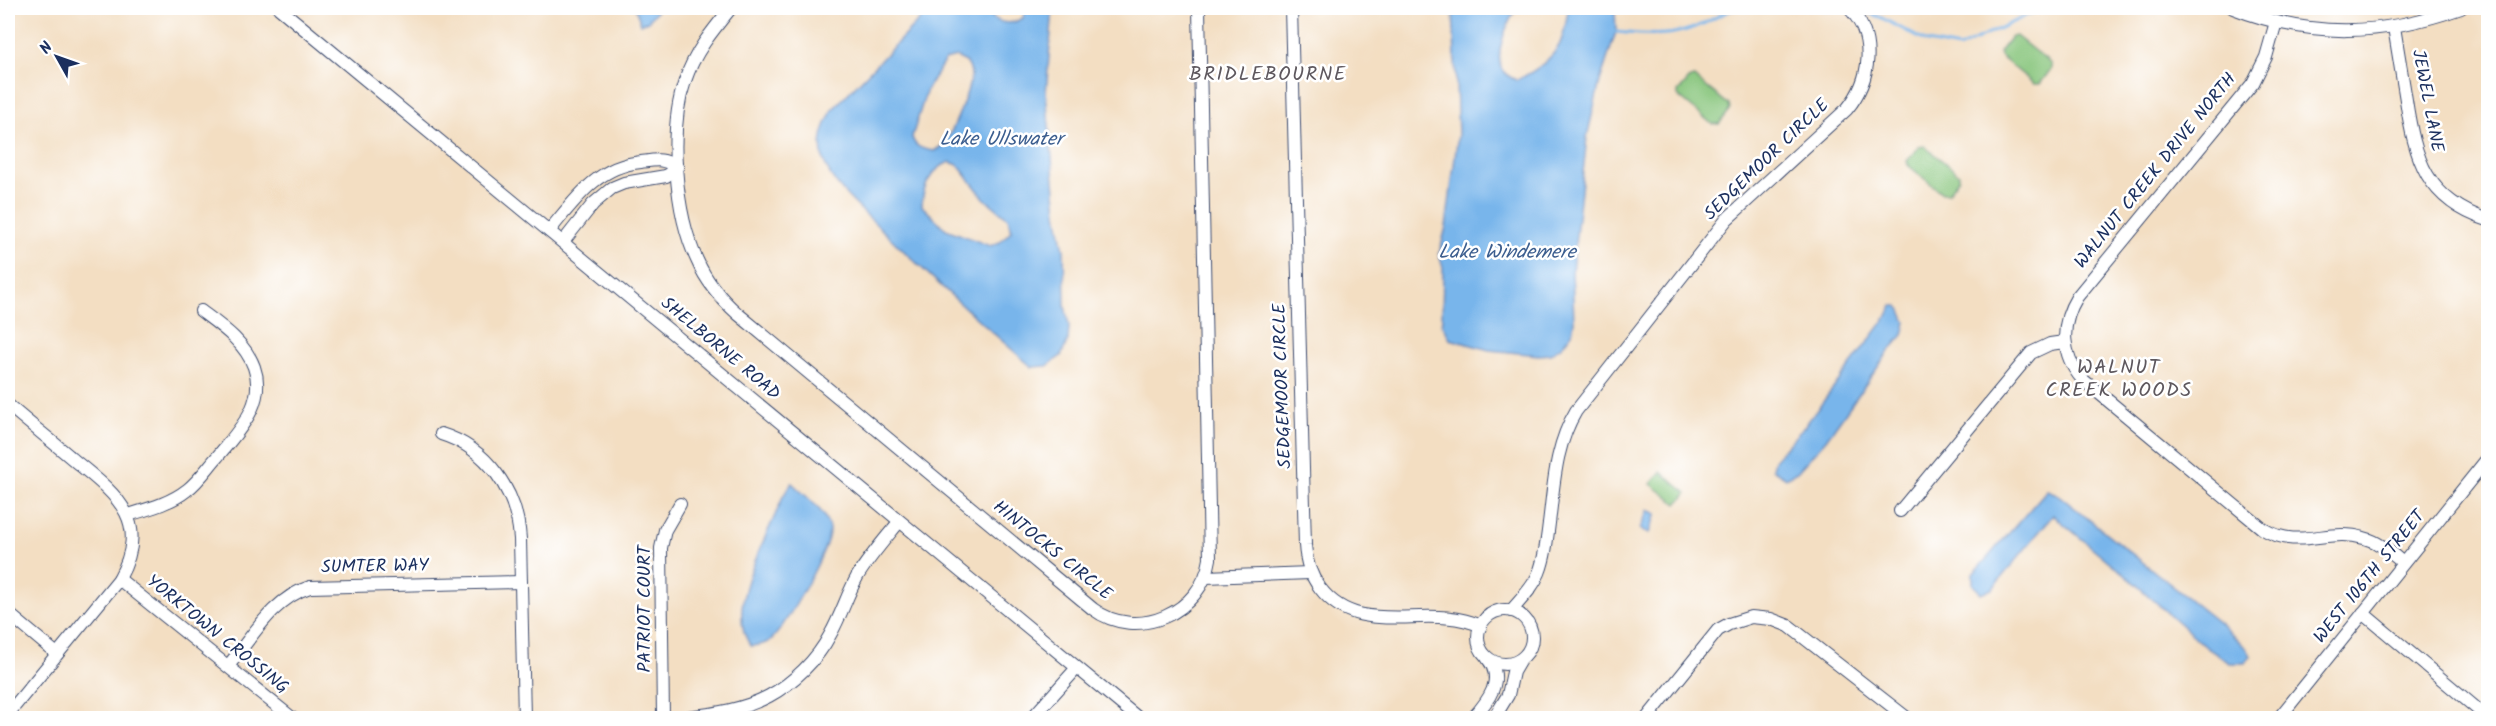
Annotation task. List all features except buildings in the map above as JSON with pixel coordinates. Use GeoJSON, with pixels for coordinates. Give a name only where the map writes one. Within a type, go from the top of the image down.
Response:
{"type":"FeatureCollection","features":[{"type":"Feature","properties":{"kind":"street","name":"SHELBORNE ROAD"},"geometry":{"type":"LineString","coordinates":[[279,8],[1138,718]]}},
{"type":"Feature","properties":{"kind":"street","name":"HINTOCKS CIRCLE"},"geometry":{"type":"LineString","coordinates":[[731,8],[704,42],[685,80],[676,115],[677,166],[685,225],[691,247],[702,271],[724,301],[1093,609],[1118,622],[1142,623],[1174,613],[1189,602],[1206,577],[1210,560],[1199,8]]}},
{"type":"Feature","properties":{"kind":"street","name":"SEDGEMOOR CIRCLE"},"geometry":{"type":"LineString","coordinates":[[1291,8],[1305,545],[1311,573],[1333,602],[1358,615],[1377,618],[1417,615],[1458,617],[1481,626]]}},
{"type":"Feature","properties":{"kind":"street","name":"SEDGEMOOR CIRCLE"},"geometry":{"type":"LineString","coordinates":[[1511,611],[1533,584],[1541,569],[1557,458],[1566,428],[1576,411],[1727,219],[1847,109],[1857,95],[1867,69],[1867,44],[1858,19],[1849,8]]}},
{"type":"Feature","properties":{"kind":"street"},"geometry":{"type":"LineString","coordinates":[[2233,8],[2276,22],[2331,30],[2360,31],[2413,23],[2458,8]]}},
{"type":"Feature","properties":{"kind":"street","name":"WALNUT CREEK DRIVE NORTH"},"geometry":{"type":"LineString","coordinates":[[2064,342],[2068,314],[2077,297],[2253,83],[2266,57],[2276,22]]}},
{"type":"Feature","properties":{"kind":"street","name":"JEWEL LANE"},"geometry":{"type":"LineString","coordinates":[[2394,27],[2412,137],[2421,165],[2435,187],[2450,201],[2467,212],[2488,220]]}},
{"type":"Feature","properties":{"kind":"street"},"geometry":{"type":"LineString","coordinates":[[549,231],[583,190],[602,174],[635,162],[664,159],[677,166],[666,176],[624,183],[612,188],[593,204],[562,242]]}},
{"type":"Feature","properties":{"kind":"street"},"geometry":{"type":"LineString","coordinates":[[128,515],[172,500],[193,486],[251,412],[256,398],[256,372],[251,360],[232,336],[201,311]]}},
{"type":"Feature","properties":{"kind":"street"},"geometry":{"type":"LineString","coordinates":[[1900,511],[2031,353],[2050,344],[2064,342],[2069,359],[2082,379],[2263,529],[2290,540],[2361,537],[2383,546],[2403,563]]}},
{"type":"Feature","properties":{"kind":"street"},"geometry":{"type":"LineString","coordinates":[[8,405],[111,490],[128,515],[132,530],[131,548],[119,579],[8,714]]}},
{"type":"Feature","properties":{"kind":"street"},"geometry":{"type":"LineString","coordinates":[[441,434],[457,439],[487,461],[502,482],[513,507],[519,528],[524,718]]}},
{"type":"Feature","properties":{"kind":"street","name":"WEST 106TH STREET"},"geometry":{"type":"LineString","coordinates":[[2279,718],[2487,462]]}},
{"type":"Feature","properties":{"kind":"street","name":"PATRIOT COURT"},"geometry":{"type":"LineString","coordinates":[[663,718],[661,548],[665,530],[680,504]]}},
{"type":"Feature","properties":{"kind":"street"},"geometry":{"type":"LineString","coordinates":[[680,718],[731,710],[752,703],[769,696],[801,672],[830,636],[862,570],[899,522]]}},
{"type":"Feature","properties":{"kind":"street"},"geometry":{"type":"LineString","coordinates":[[1206,577],[1311,573]]}},
{"type":"Feature","properties":{"kind":"street","name":"YORKTOWN CROSSING"},"geometry":{"type":"LineString","coordinates":[[119,579],[292,718]]}},
{"type":"Feature","properties":{"kind":"street","name":"SUMTER WAY"},"geometry":{"type":"LineString","coordinates":[[228,666],[282,602],[296,592],[310,587],[521,582]]}},
{"type":"Feature","properties":{"kind":"street"},"geometry":{"type":"LineString","coordinates":[[1473,718],[1489,697],[1496,676],[1496,670],[1479,646],[1478,632],[1490,615],[1511,611],[1523,617],[1528,623],[1532,636],[1529,650],[1513,672],[1508,695],[1494,718]]}},
{"type":"Feature","properties":{"kind":"street"},"geometry":{"type":"LineString","coordinates":[[8,613],[57,654]]}},
{"type":"Feature","properties":{"kind":"street"},"geometry":{"type":"LineString","coordinates":[[2363,613],[2488,718]]}},
{"type":"Feature","properties":{"kind":"street"},"geometry":{"type":"LineString","coordinates":[[1647,718],[1711,638],[1729,624],[1751,617],[1789,626],[1907,718]]}},
{"type":"Feature","properties":{"kind":"street"},"geometry":{"type":"LineString","coordinates":[[1487,658],[1500,664],[1520,660]]}},
{"type":"Feature","properties":{"kind":"street"},"geometry":{"type":"LineString","coordinates":[[1032,718],[1076,669]]}},
{"type":"Feature","properties":{"kind":"green space"},"geometry":{"type":"Polygon","coordinates":[[[2016,36],[2051,64],[2051,69],[2040,84],[2034,84],[2000,56],[1999,52],[2011,37],[2016,36]]]}},
{"type":"Feature","properties":{"kind":"green space"},"geometry":{"type":"Polygon","coordinates":[[[1694,77],[1729,105],[1730,110],[1719,124],[1712,124],[1678,96],[1678,92],[1690,78],[1694,77]]]}},
{"type":"Feature","properties":{"kind":"green space"},"geometry":{"type":"Polygon","coordinates":[[[1924,146],[1959,174],[1959,178],[1948,193],[1942,193],[1908,165],[1907,161],[1919,147],[1924,146]]]}},
{"type":"Feature","properties":{"kind":"green space"},"geometry":{"type":"Polygon","coordinates":[[[1661,472],[1687,493],[1677,504],[1651,484],[1661,472]]]}},
{"type":"Feature","properties":{"kind":"water"},"geometry":{"type":"Polygon","coordinates":[[[635,8],[659,8],[648,21],[641,24],[635,8]]]}},
{"type":"Feature","properties":{"kind":"water","name":"Lake Ullswater"},"geometry":{"type":"Polygon","coordinates":[[[931,8],[985,8],[997,20],[1007,23],[1023,18],[1026,8],[1053,8],[1046,93],[1057,213],[1064,250],[1065,306],[1069,326],[1068,340],[1061,356],[1047,366],[1032,367],[936,281],[848,197],[828,170],[822,154],[822,134],[833,109],[931,8]],[[956,57],[945,60],[927,89],[912,137],[915,144],[923,149],[934,151],[944,143],[964,99],[971,71],[966,62],[956,57]],[[950,162],[938,169],[929,179],[922,206],[946,229],[990,246],[1000,242],[1012,230],[1008,218],[984,198],[958,165],[950,162]]]}},
{"type":"Feature","properties":{"kind":"water","name":"Lake Windemere"},"geometry":{"type":"Polygon","coordinates":[[[1453,8],[1517,8],[1506,28],[1500,53],[1502,70],[1516,80],[1538,68],[1556,50],[1563,35],[1569,8],[1613,8],[1615,10],[1616,32],[1600,81],[1587,137],[1572,271],[1574,322],[1572,333],[1562,346],[1550,354],[1489,350],[1450,339],[1442,323],[1443,268],[1439,254],[1446,227],[1458,134],[1453,8]]]}},
{"type":"Feature","properties":{"kind":"water"},"geometry":{"type":"Polygon","coordinates":[[[1892,306],[1899,306],[1906,322],[1903,335],[1826,440],[1797,472],[1786,478],[1772,469],[1774,460],[1804,427],[1889,314],[1892,306]]]}},
{"type":"Feature","properties":{"kind":"water"},"geometry":{"type":"Polygon","coordinates":[[[792,483],[824,516],[829,529],[828,538],[816,568],[779,631],[767,642],[751,646],[743,630],[742,612],[745,592],[759,551],[783,496],[792,483]]]}},
{"type":"Feature","properties":{"kind":"water"},"geometry":{"type":"Polygon","coordinates":[[[2047,490],[2057,494],[2224,627],[2248,650],[2251,656],[2245,663],[2230,663],[2207,648],[2053,515],[1992,589],[1981,593],[1973,585],[1973,574],[2047,490]]]}},
{"type":"Feature","properties":{"kind":"water"},"geometry":{"type":"Polygon","coordinates":[[[1648,510],[1657,514],[1649,533],[1640,529],[1648,510]]]}},
{"type":"Feature","properties":{"kind":"waterway"},"geometry":{"type":"LineString","coordinates":[[1616,32],[1650,34],[1682,32],[1737,8]]}},
{"type":"Feature","properties":{"kind":"waterway"},"geometry":{"type":"LineString","coordinates":[[1808,8],[1834,10]]}},
{"type":"Feature","properties":{"kind":"waterway"},"geometry":{"type":"LineString","coordinates":[[1865,12],[1880,17],[1927,42],[1959,48],[2042,8]]}},
{"type":"Feature","properties":{"kind":"district","name":"BRIDLEBOURNE"},"geometry":{"type":"Point","coordinates":[1268,75]}},
{"type":"Feature","properties":{"kind":"district","name":"WALNUT CREEK WOODS"},"geometry":{"type":"Point","coordinates":[2119,380]}}]}
